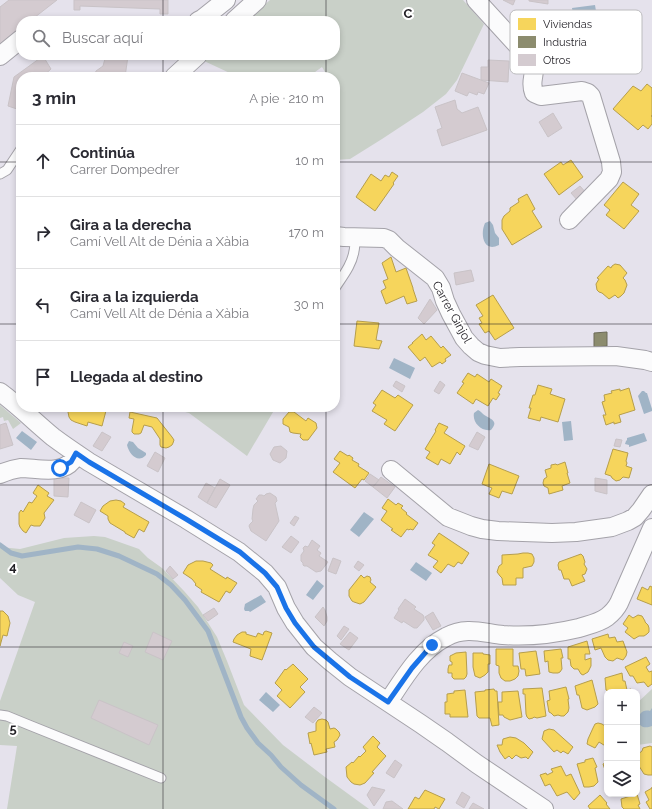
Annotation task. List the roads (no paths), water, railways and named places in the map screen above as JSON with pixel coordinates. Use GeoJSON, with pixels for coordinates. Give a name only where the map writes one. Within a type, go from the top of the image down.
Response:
{"type":"FeatureCollection","features":[{"type":"Feature","properties":{"kind":"street"},"geometry":{"type":"LineString","coordinates":[[206,16],[226,0]]}},
{"type":"Feature","properties":{"kind":"street"},"geometry":{"type":"LineString","coordinates":[[239,16],[257,0]]}},
{"type":"Feature","properties":{"kind":"street"},"geometry":{"type":"LineString","coordinates":[[476,0],[510,38]]}},
{"type":"Feature","properties":{"kind":"street"},"geometry":{"type":"LineString","coordinates":[[0,56],[16,43]]}},
{"type":"Feature","properties":{"kind":"street"},"geometry":{"type":"LineString","coordinates":[[179,72],[193,60]]}},
{"type":"Feature","properties":{"kind":"street"},"geometry":{"type":"LineString","coordinates":[[533,74],[532,88],[534,93],[540,96],[582,91],[591,96],[611,162],[612,172],[608,179],[569,220]]}},
{"type":"Feature","properties":{"kind":"street","name":"Carrer Ginjol"},"geometry":{"type":"LineString","coordinates":[[340,236],[384,238],[389,240],[435,278],[441,288],[451,314],[464,338],[478,352],[485,355],[500,358],[616,356],[652,362]]}},
{"type":"Feature","properties":{"kind":"street"},"geometry":{"type":"LineString","coordinates":[[0,392],[16,405]]}},
{"type":"Feature","properties":{"kind":"street"},"geometry":{"type":"LineString","coordinates":[[24,412],[53,436],[89,462],[240,552],[265,573],[277,587],[286,608],[295,623],[314,647],[350,677],[544,809]]}},
{"type":"Feature","properties":{"kind":"street"},"geometry":{"type":"LineString","coordinates":[[0,474],[17,469],[51,470],[60,468],[71,462],[76,453]]}},
{"type":"Feature","properties":{"kind":"street"},"geometry":{"type":"LineString","coordinates":[[391,470],[448,516],[471,526],[498,531],[552,533],[576,532],[612,527],[635,517],[652,494]]}},
{"type":"Feature","properties":{"kind":"street"},"geometry":{"type":"LineString","coordinates":[[388,702],[412,668],[432,645],[447,636],[458,632],[473,630],[503,635],[530,636],[552,634],[586,626],[608,616],[614,611],[619,603],[652,528]]}},
{"type":"Feature","properties":{"kind":"lane"},"geometry":{"type":"LineString","coordinates":[[0,174],[7,170],[16,156]]}},
{"type":"Feature","properties":{"kind":"lane"},"geometry":{"type":"LineString","coordinates":[[340,280],[352,259],[355,238]]}},
{"type":"Feature","properties":{"kind":"lane"},"geometry":{"type":"LineString","coordinates":[[0,715],[29,724],[160,778]]}},
{"type":"Feature","properties":{"kind":"water"},"geometry":{"type":"Polygon","coordinates":[[[595,5],[596,10],[572,10],[572,8],[595,5]]]}},
{"type":"Feature","properties":{"kind":"water"},"geometry":{"type":"Polygon","coordinates":[[[490,221],[499,238],[499,245],[494,247],[486,244],[483,237],[485,223],[490,221]]]}},
{"type":"Feature","properties":{"kind":"water"},"geometry":{"type":"Polygon","coordinates":[[[394,358],[415,368],[410,379],[389,368],[394,358]]]}},
{"type":"Feature","properties":{"kind":"water"},"geometry":{"type":"Polygon","coordinates":[[[642,391],[647,393],[652,409],[652,411],[644,414],[638,396],[642,391]]]}},
{"type":"Feature","properties":{"kind":"water"},"geometry":{"type":"Polygon","coordinates":[[[478,410],[494,422],[491,430],[481,428],[474,420],[474,413],[478,410]]]}},
{"type":"Feature","properties":{"kind":"water"},"geometry":{"type":"Polygon","coordinates":[[[571,421],[573,440],[564,441],[562,422],[571,421]]]}},
{"type":"Feature","properties":{"kind":"water"},"geometry":{"type":"Polygon","coordinates":[[[22,431],[37,442],[31,450],[16,438],[22,431]]]}},
{"type":"Feature","properties":{"kind":"water"},"geometry":{"type":"Polygon","coordinates":[[[644,433],[647,441],[629,447],[629,445],[625,444],[627,438],[644,433]]]}},
{"type":"Feature","properties":{"kind":"water"},"geometry":{"type":"Polygon","coordinates":[[[129,441],[133,442],[138,448],[146,453],[143,458],[134,457],[127,445],[129,441]]]}},
{"type":"Feature","properties":{"kind":"water"},"geometry":{"type":"Polygon","coordinates":[[[364,512],[374,519],[359,537],[350,530],[364,512]]]}},
{"type":"Feature","properties":{"kind":"water"},"geometry":{"type":"Polygon","coordinates":[[[416,562],[432,573],[426,581],[410,570],[416,562]]]}},
{"type":"Feature","properties":{"kind":"water"},"geometry":{"type":"Polygon","coordinates":[[[317,580],[324,586],[313,600],[306,595],[317,580]]]}},
{"type":"Feature","properties":{"kind":"water"},"geometry":{"type":"Polygon","coordinates":[[[261,595],[266,602],[250,612],[245,611],[245,604],[261,595]]]}},
{"type":"Feature","properties":{"kind":"water"},"geometry":{"type":"Polygon","coordinates":[[[266,692],[280,705],[273,712],[259,700],[266,692]]]}},
{"type":"Feature","properties":{"kind":"water"},"geometry":{"type":"Polygon","coordinates":[[[652,708],[652,726],[642,726],[640,724],[640,714],[645,711],[650,711],[652,708]]]}},
{"type":"Feature","properties":{"kind":"waterway"},"geometry":{"type":"LineString","coordinates":[[0,545],[11,553],[22,556],[78,547],[97,549],[119,556],[157,574],[171,585],[185,600],[208,631],[241,717],[247,728],[258,743],[281,767],[301,785],[334,809]]}}]}
